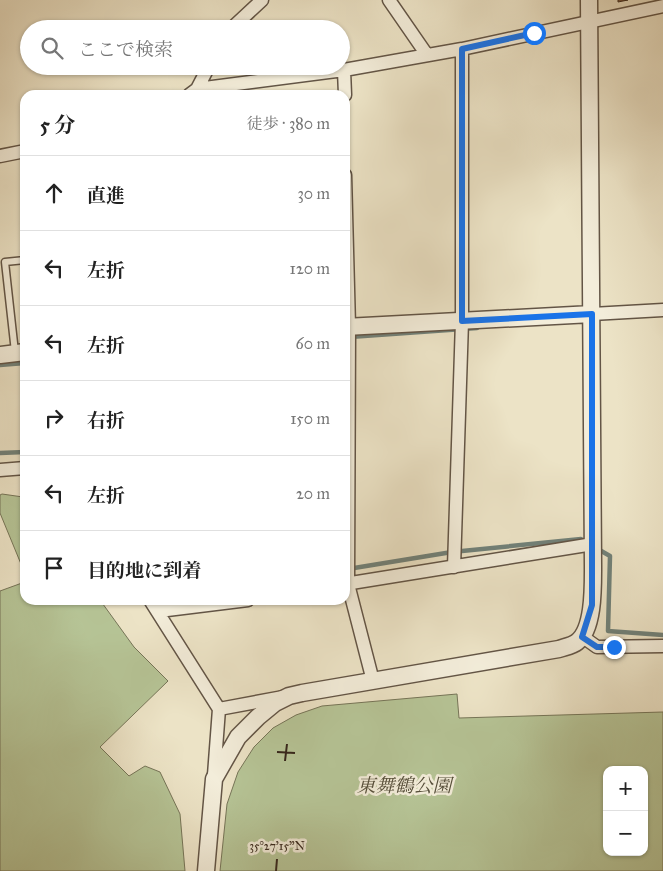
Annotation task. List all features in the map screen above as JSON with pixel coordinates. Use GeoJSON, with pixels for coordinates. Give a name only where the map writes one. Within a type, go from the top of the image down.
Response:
{"type":"FeatureCollection","features":[{"type":"Feature","properties":{"kind":"street"},"geometry":{"type":"LineString","coordinates":[[241,20],[262,0]]}},
{"type":"Feature","properties":{"kind":"street"},"geometry":{"type":"LineString","coordinates":[[389,0],[427,55]]}},
{"type":"Feature","properties":{"kind":"street"},"geometry":{"type":"LineString","coordinates":[[219,709],[559,649],[576,644],[582,637],[592,605],[593,544],[589,0]]}},
{"type":"Feature","properties":{"kind":"street"},"geometry":{"type":"LineString","coordinates":[[350,69],[462,49],[663,6]]}},
{"type":"Feature","properties":{"kind":"street"},"geometry":{"type":"LineString","coordinates":[[454,567],[462,321],[462,49]]}},
{"type":"Feature","properties":{"kind":"street"},"geometry":{"type":"LineString","coordinates":[[194,90],[203,75]]}},
{"type":"Feature","properties":{"kind":"street"},"geometry":{"type":"LineString","coordinates":[[207,90],[310,75]]}},
{"type":"Feature","properties":{"kind":"street"},"geometry":{"type":"LineString","coordinates":[[344,75],[344,90]]}},
{"type":"Feature","properties":{"kind":"street"},"geometry":{"type":"LineString","coordinates":[[0,156],[20,151]]}},
{"type":"Feature","properties":{"kind":"street"},"geometry":{"type":"LineString","coordinates":[[350,327],[663,310]]}},
{"type":"Feature","properties":{"kind":"street"},"geometry":{"type":"LineString","coordinates":[[0,470],[20,468]]}},
{"type":"Feature","properties":{"kind":"street"},"geometry":{"type":"LineString","coordinates":[[350,583],[593,544]]}},
{"type":"Feature","properties":{"kind":"street"},"geometry":{"type":"LineString","coordinates":[[350,598],[373,681]]}},
{"type":"Feature","properties":{"kind":"street"},"geometry":{"type":"LineString","coordinates":[[173,605],[158,606],[219,709],[206,871]]}},
{"type":"Feature","properties":{"kind":"street"},"geometry":{"type":"LineString","coordinates":[[582,637],[597,647],[663,646]]}},
{"type":"Feature","properties":{"kind":"street"},"geometry":{"type":"LineString","coordinates":[[214,780],[238,738],[269,708],[289,696]]}},
{"type":"Feature","properties":{"kind":"lane"},"geometry":{"type":"LineString","coordinates":[[13,354],[5,262],[20,260]]}},
{"type":"Feature","properties":{"kind":"green space"},"geometry":{"type":"Polygon","coordinates":[[[0,495],[20,497],[20,562],[0,513],[0,495]]]}},
{"type":"Feature","properties":{"kind":"green space"},"geometry":{"type":"Polygon","coordinates":[[[20,584],[20,605],[104,605],[134,647],[168,681],[100,747],[129,776],[145,766],[160,772],[180,814],[185,871],[0,871],[0,591],[20,584]]]}},
{"type":"Feature","properties":{"kind":"green space","name":"東舞鶴公園"},"geometry":{"type":"Polygon","coordinates":[[[457,694],[459,718],[663,712],[663,871],[220,871],[227,804],[238,772],[254,747],[273,728],[296,715],[322,706],[457,694]]]}},
{"type":"Feature","properties":{"kind":"waterway"},"geometry":{"type":"LineString","coordinates":[[350,337],[477,328]]}},
{"type":"Feature","properties":{"kind":"waterway"},"geometry":{"type":"LineString","coordinates":[[0,365],[20,363]]}},
{"type":"Feature","properties":{"kind":"waterway"},"geometry":{"type":"LineString","coordinates":[[0,453],[20,452]]}},
{"type":"Feature","properties":{"kind":"waterway"},"geometry":{"type":"LineString","coordinates":[[350,569],[452,552],[581,539],[585,542]]}},
{"type":"Feature","properties":{"kind":"waterway"},"geometry":{"type":"LineString","coordinates":[[596,548],[610,556],[608,631],[663,635]]}},
{"type":"Feature","properties":{"kind":"route"},"geometry":{"type":"LineString","coordinates":[[534,33],[462,49],[462,321],[592,314],[592,605],[582,637],[597,647],[614,647]]}}]}
